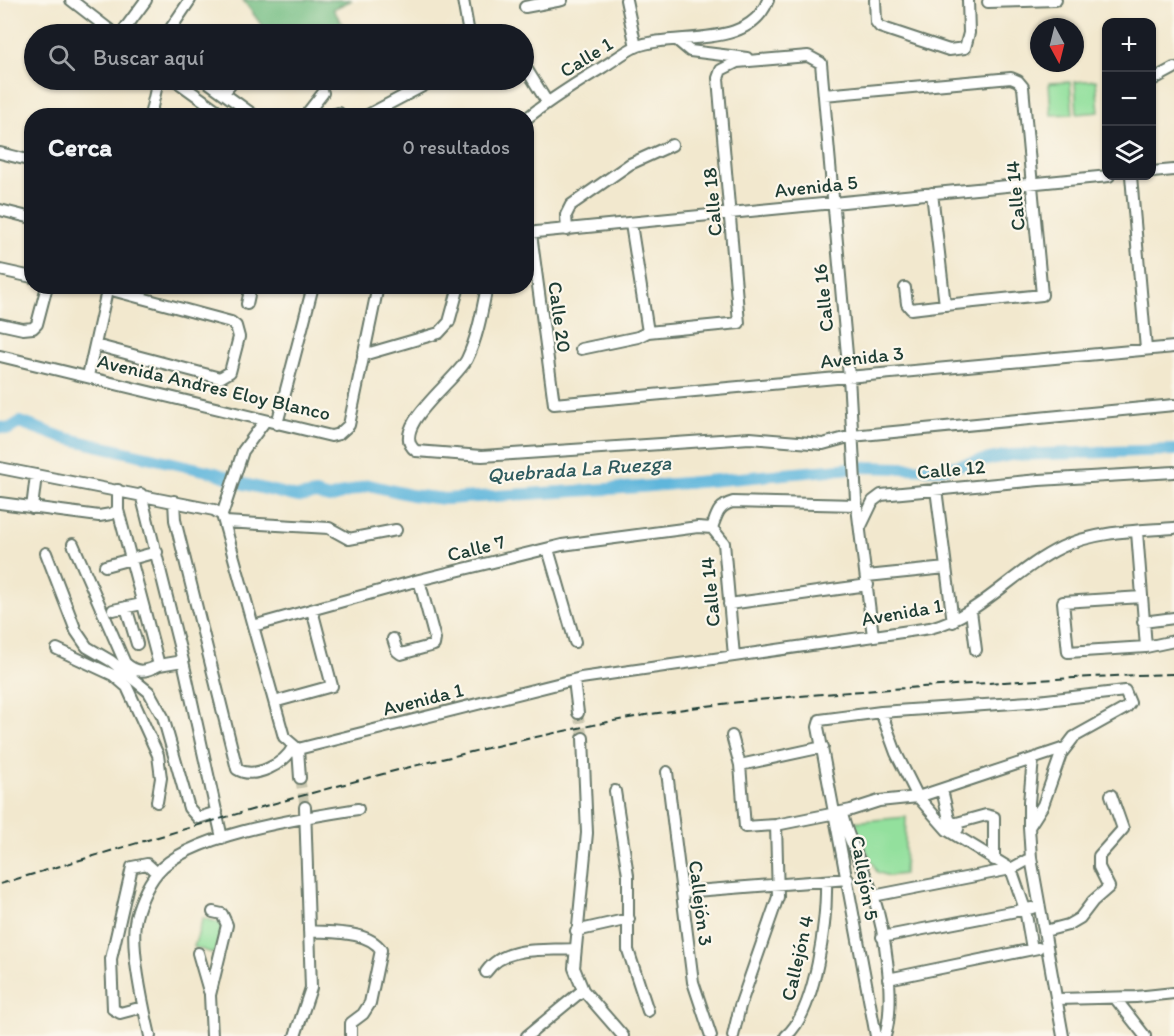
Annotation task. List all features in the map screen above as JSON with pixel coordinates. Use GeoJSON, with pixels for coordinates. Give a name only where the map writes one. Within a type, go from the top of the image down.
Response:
{"type":"FeatureCollection","features":[{"type":"Feature","properties":{"kind":"street"},"geometry":{"type":"LineString","coordinates":[[71,0],[102,24]]}},
{"type":"Feature","properties":{"kind":"street"},"geometry":{"type":"LineString","coordinates":[[128,24],[146,0]]}},
{"type":"Feature","properties":{"kind":"street"},"geometry":{"type":"LineString","coordinates":[[174,24],[190,0]]}},
{"type":"Feature","properties":{"kind":"street"},"geometry":{"type":"LineString","coordinates":[[463,0],[467,24]]}},
{"type":"Feature","properties":{"kind":"street"},"geometry":{"type":"LineString","coordinates":[[525,7],[544,1],[562,0]]}},
{"type":"Feature","properties":{"kind":"street","name":"Calle 1"},"geometry":{"type":"LineString","coordinates":[[626,0],[636,47]]}},
{"type":"Feature","properties":{"kind":"street","name":"Calle 1"},"geometry":{"type":"LineString","coordinates":[[534,113],[547,102],[636,47],[730,32],[754,21],[764,11],[768,0]]}},
{"type":"Feature","properties":{"kind":"street"},"geometry":{"type":"LineString","coordinates":[[875,0],[876,22],[880,27],[949,50],[965,48],[969,41],[968,0]]}},
{"type":"Feature","properties":{"kind":"street"},"geometry":{"type":"LineString","coordinates":[[988,2],[1056,0]]}},
{"type":"Feature","properties":{"kind":"street"},"geometry":{"type":"LineString","coordinates":[[678,41],[690,51],[743,56],[756,61]]}},
{"type":"Feature","properties":{"kind":"street","name":"Calle 16"},"geometry":{"type":"LineString","coordinates":[[756,61],[808,56],[821,63],[849,377],[856,502],[860,528]]}},
{"type":"Feature","properties":{"kind":"street","name":"Calle 18"},"geometry":{"type":"LineString","coordinates":[[648,332],[739,323],[718,78],[721,70],[728,65],[756,61]]}},
{"type":"Feature","properties":{"kind":"street"},"geometry":{"type":"LineString","coordinates":[[1156,78],[1174,68]]}},
{"type":"Feature","properties":{"kind":"street","name":"Calle 14"},"geometry":{"type":"LineString","coordinates":[[824,95],[1011,78],[1023,87],[1042,295],[945,304]]}},
{"type":"Feature","properties":{"kind":"street"},"geometry":{"type":"LineString","coordinates":[[534,81],[547,102]]}},
{"type":"Feature","properties":{"kind":"street"},"geometry":{"type":"LineString","coordinates":[[152,108],[156,90]]}},
{"type":"Feature","properties":{"kind":"street"},"geometry":{"type":"LineString","coordinates":[[189,90],[214,108]]}},
{"type":"Feature","properties":{"kind":"street"},"geometry":{"type":"LineString","coordinates":[[220,90],[244,108]]}},
{"type":"Feature","properties":{"kind":"street"},"geometry":{"type":"LineString","coordinates":[[381,108],[415,90]]}},
{"type":"Feature","properties":{"kind":"street"},"geometry":{"type":"LineString","coordinates":[[311,108],[323,93]]}},
{"type":"Feature","properties":{"kind":"street"},"geometry":{"type":"LineString","coordinates":[[567,230],[566,216],[571,205],[638,159],[672,145]]}},
{"type":"Feature","properties":{"kind":"street"},"geometry":{"type":"LineString","coordinates":[[0,153],[24,159]]}},
{"type":"Feature","properties":{"kind":"street"},"geometry":{"type":"LineString","coordinates":[[1156,172],[1174,170]]}},
{"type":"Feature","properties":{"kind":"street","name":"Avenida 5"},"geometry":{"type":"LineString","coordinates":[[534,233],[1032,181],[1102,176]]}},
{"type":"Feature","properties":{"kind":"street"},"geometry":{"type":"LineString","coordinates":[[1131,180],[1146,349]]}},
{"type":"Feature","properties":{"kind":"street"},"geometry":{"type":"LineString","coordinates":[[905,288],[907,304],[911,309],[945,304],[932,193]]}},
{"type":"Feature","properties":{"kind":"street"},"geometry":{"type":"LineString","coordinates":[[0,210],[24,216]]}},
{"type":"Feature","properties":{"kind":"street"},"geometry":{"type":"LineString","coordinates":[[581,349],[638,337],[648,332],[631,224]]}},
{"type":"Feature","properties":{"kind":"street","name":"Calle 20"},"geometry":{"type":"LineString","coordinates":[[534,268],[554,404]]}},
{"type":"Feature","properties":{"kind":"street"},"geometry":{"type":"LineString","coordinates":[[0,270],[24,275]]}},
{"type":"Feature","properties":{"kind":"street"},"geometry":{"type":"LineString","coordinates":[[0,324],[23,329],[33,328],[38,324],[45,294]]}},
{"type":"Feature","properties":{"kind":"street"},"geometry":{"type":"LineString","coordinates":[[88,376],[107,294]]}},
{"type":"Feature","properties":{"kind":"street"},"geometry":{"type":"LineString","coordinates":[[96,345],[220,378],[230,372],[239,337],[236,326],[231,322],[130,294]]}},
{"type":"Feature","properties":{"kind":"street"},"geometry":{"type":"LineString","coordinates":[[246,304],[249,294]]}},
{"type":"Feature","properties":{"kind":"street"},"geometry":{"type":"LineString","coordinates":[[277,424],[311,294]]}},
{"type":"Feature","properties":{"kind":"street","name":"Avenida Andres Eloy Blanco"},"geometry":{"type":"LineString","coordinates":[[0,356],[331,436],[346,430],[376,294]]}},
{"type":"Feature","properties":{"kind":"street"},"geometry":{"type":"LineString","coordinates":[[363,355],[439,333],[449,322],[457,294]]}},
{"type":"Feature","properties":{"kind":"street"},"geometry":{"type":"LineString","coordinates":[[485,294],[474,344],[458,375],[415,418],[411,425],[408,439],[410,447],[416,451],[482,456],[750,438],[823,444],[1174,405]]}},
{"type":"Feature","properties":{"kind":"street","name":"Avenida 3"},"geometry":{"type":"LineString","coordinates":[[554,404],[1174,347]]}},
{"type":"Feature","properties":{"kind":"street"},"geometry":{"type":"LineString","coordinates":[[265,421],[248,442],[241,457],[226,503],[224,518],[284,737],[295,748],[300,778]]}},
{"type":"Feature","properties":{"kind":"street"},"geometry":{"type":"LineString","coordinates":[[0,468],[174,501],[214,510],[224,518],[329,528],[349,539],[396,530]]}},
{"type":"Feature","properties":{"kind":"street","name":"Calle 12"},"geometry":{"type":"LineString","coordinates":[[860,528],[873,501],[881,495],[1174,472]]}},
{"type":"Feature","properties":{"kind":"street"},"geometry":{"type":"LineString","coordinates":[[32,508],[36,475]]}},
{"type":"Feature","properties":{"kind":"street"},"geometry":{"type":"LineString","coordinates":[[936,489],[953,622]]}},
{"type":"Feature","properties":{"kind":"street"},"geometry":{"type":"LineString","coordinates":[[117,490],[118,510],[129,559],[159,665]]}},
{"type":"Feature","properties":{"kind":"street"},"geometry":{"type":"LineString","coordinates":[[141,494],[183,661],[222,838]]}},
{"type":"Feature","properties":{"kind":"street"},"geometry":{"type":"LineString","coordinates":[[174,501],[175,520],[237,769],[246,773],[280,763],[288,758],[295,748]]}},
{"type":"Feature","properties":{"kind":"street"},"geometry":{"type":"LineString","coordinates":[[712,528],[718,509],[734,502],[856,502]]}},
{"type":"Feature","properties":{"kind":"street"},"geometry":{"type":"LineString","coordinates":[[0,503],[99,516],[118,510]]}},
{"type":"Feature","properties":{"kind":"street","name":"Calle 7"},"geometry":{"type":"LineString","coordinates":[[253,626],[419,580],[548,549],[648,532],[698,527],[712,528]]}},
{"type":"Feature","properties":{"kind":"street","name":"Calle 14"},"geometry":{"type":"LineString","coordinates":[[712,528],[724,543],[734,656]]}},
{"type":"Feature","properties":{"kind":"street"},"geometry":{"type":"LineString","coordinates":[[860,528],[873,636]]}},
{"type":"Feature","properties":{"kind":"street","name":"Avenida 1"},"geometry":{"type":"LineString","coordinates":[[295,748],[574,680],[953,622],[1054,552],[1076,542],[1098,536],[1174,528]]}},
{"type":"Feature","properties":{"kind":"street"},"geometry":{"type":"LineString","coordinates":[[1137,531],[1146,647]]}},
{"type":"Feature","properties":{"kind":"street"},"geometry":{"type":"LineString","coordinates":[[73,544],[119,669],[158,755],[161,778],[157,802]]}},
{"type":"Feature","properties":{"kind":"street"},"geometry":{"type":"LineString","coordinates":[[548,549],[575,642]]}},
{"type":"Feature","properties":{"kind":"street"},"geometry":{"type":"LineString","coordinates":[[105,566],[157,552]]}},
{"type":"Feature","properties":{"kind":"street"},"geometry":{"type":"LineString","coordinates":[[46,553],[76,631],[87,646],[149,692],[163,717],[189,808],[198,818],[217,813]]}},
{"type":"Feature","properties":{"kind":"street"},"geometry":{"type":"LineString","coordinates":[[729,604],[946,568]]}},
{"type":"Feature","properties":{"kind":"street"},"geometry":{"type":"LineString","coordinates":[[393,639],[397,651],[401,654],[434,645],[435,639],[419,580]]}},
{"type":"Feature","properties":{"kind":"street"},"geometry":{"type":"LineString","coordinates":[[1142,597],[1063,602],[1068,652],[1146,647],[1174,641]]}},
{"type":"Feature","properties":{"kind":"street"},"geometry":{"type":"LineString","coordinates":[[113,610],[142,603]]}},
{"type":"Feature","properties":{"kind":"street"},"geometry":{"type":"LineString","coordinates":[[126,607],[137,644]]}},
{"type":"Feature","properties":{"kind":"street"},"geometry":{"type":"LineString","coordinates":[[281,700],[332,686],[312,610]]}},
{"type":"Feature","properties":{"kind":"street"},"geometry":{"type":"LineString","coordinates":[[971,611],[976,650]]}},
{"type":"Feature","properties":{"kind":"street"},"geometry":{"type":"LineString","coordinates":[[1143,622],[1174,618]]}},
{"type":"Feature","properties":{"kind":"street"},"geometry":{"type":"LineString","coordinates":[[57,649],[119,669],[147,671],[159,665],[183,661]]}},
{"type":"Feature","properties":{"kind":"street"},"geometry":{"type":"LineString","coordinates":[[574,680],[578,713]]}},
{"type":"Feature","properties":{"kind":"street"},"geometry":{"type":"LineString","coordinates":[[994,860],[994,817],[986,815],[947,821],[918,797],[896,753],[881,712],[1029,702],[1125,691],[1130,703],[1126,708],[1074,737],[1065,748],[1043,805],[1029,827]]}},
{"type":"Feature","properties":{"kind":"street","name":"Callejón 5"},"geometry":{"type":"LineString","coordinates":[[876,1036],[838,812],[818,727],[820,720],[828,717],[881,712]]}},
{"type":"Feature","properties":{"kind":"street"},"geometry":{"type":"LineString","coordinates":[[732,736],[740,765],[745,827],[777,825],[857,809],[879,801],[918,797],[1065,748]]}},
{"type":"Feature","properties":{"kind":"street"},"geometry":{"type":"LineString","coordinates":[[583,738],[587,833],[574,949],[574,968],[583,990],[623,1036]]}},
{"type":"Feature","properties":{"kind":"street"},"geometry":{"type":"LineString","coordinates":[[740,765],[823,747]]}},
{"type":"Feature","properties":{"kind":"street"},"geometry":{"type":"LineString","coordinates":[[1033,759],[1029,802],[1031,858],[1064,1036]]}},
{"type":"Feature","properties":{"kind":"street","name":"Callejón 3"},"geometry":{"type":"LineString","coordinates":[[667,772],[693,982],[711,1036]]}},
{"type":"Feature","properties":{"kind":"street"},"geometry":{"type":"LineString","coordinates":[[942,790],[947,830],[968,840],[983,853],[1011,869],[1025,909],[1032,949]]}},
{"type":"Feature","properties":{"kind":"street"},"geometry":{"type":"LineString","coordinates":[[615,791],[628,875],[628,950],[648,1011]]}},
{"type":"Feature","properties":{"kind":"street"},"geometry":{"type":"LineString","coordinates":[[1044,931],[1068,925],[1080,918],[1093,901],[1109,887],[1100,867],[1099,856],[1123,829],[1112,795]]}},
{"type":"Feature","properties":{"kind":"street"},"geometry":{"type":"LineString","coordinates":[[150,1036],[143,1006],[135,925],[139,909],[157,873],[178,856],[222,838],[306,812],[358,809]]}},
{"type":"Feature","properties":{"kind":"street"},"geometry":{"type":"LineString","coordinates":[[295,1036],[311,988],[306,812]]}},
{"type":"Feature","properties":{"kind":"street"},"geometry":{"type":"LineString","coordinates":[[838,812],[873,896],[882,937],[891,1018],[885,1036]]}},
{"type":"Feature","properties":{"kind":"street"},"geometry":{"type":"LineString","coordinates":[[734,1036],[740,1006],[762,948],[780,884],[777,825]]}},
{"type":"Feature","properties":{"kind":"street"},"geometry":{"type":"LineString","coordinates":[[873,896],[1011,869],[1031,858]]}},
{"type":"Feature","properties":{"kind":"street"},"geometry":{"type":"LineString","coordinates":[[143,1006],[120,1013],[113,1009],[111,959],[132,867],[147,864],[157,873]]}},
{"type":"Feature","properties":{"kind":"street"},"geometry":{"type":"LineString","coordinates":[[682,892],[848,879]]}},
{"type":"Feature","properties":{"kind":"street","name":"Callejón 4"},"geometry":{"type":"LineString","coordinates":[[786,1036],[795,1028],[802,1014],[815,971],[827,913],[826,882]]}},
{"type":"Feature","properties":{"kind":"street"},"geometry":{"type":"LineString","coordinates":[[882,937],[1040,907]]}},
{"type":"Feature","properties":{"kind":"street"},"geometry":{"type":"LineString","coordinates":[[210,995],[227,925],[222,914],[213,912]]}},
{"type":"Feature","properties":{"kind":"street"},"geometry":{"type":"LineString","coordinates":[[576,931],[629,919]]}},
{"type":"Feature","properties":{"kind":"street"},"geometry":{"type":"LineString","coordinates":[[309,931],[360,937],[378,945],[381,950],[370,1003],[363,1014],[351,1023],[351,1036]]}},
{"type":"Feature","properties":{"kind":"street"},"geometry":{"type":"LineString","coordinates":[[888,979],[1047,946]]}},
{"type":"Feature","properties":{"kind":"street"},"geometry":{"type":"LineString","coordinates":[[486,972],[493,961],[501,957],[523,952],[574,949]]}},
{"type":"Feature","properties":{"kind":"street"},"geometry":{"type":"LineString","coordinates":[[198,953],[210,995],[212,1036]]}},
{"type":"Feature","properties":{"kind":"street"},"geometry":{"type":"LineString","coordinates":[[527,1036],[583,990]]}},
{"type":"Feature","properties":{"kind":"street"},"geometry":{"type":"LineString","coordinates":[[1058,999],[1115,998],[1174,993]]}},
{"type":"Feature","properties":{"kind":"street"},"geometry":{"type":"LineString","coordinates":[[1115,998],[1145,1036]]}},
{"type":"Feature","properties":{"kind":"green space"},"geometry":{"type":"Polygon","coordinates":[[[243,0],[352,0],[333,9],[342,24],[261,24],[243,0]]]}},
{"type":"Feature","properties":{"kind":"green space"},"geometry":{"type":"Polygon","coordinates":[[[1096,80],[1099,112],[1077,114],[1075,82],[1096,80]]]}},
{"type":"Feature","properties":{"kind":"green space"},"geometry":{"type":"Polygon","coordinates":[[[1070,82],[1073,114],[1051,115],[1049,83],[1070,82]]]}},
{"type":"Feature","properties":{"kind":"green space"},"geometry":{"type":"Polygon","coordinates":[[[906,817],[904,874],[888,876],[877,872],[852,822],[906,817]]]}},
{"type":"Feature","properties":{"kind":"green space"},"geometry":{"type":"Polygon","coordinates":[[[203,918],[223,924],[215,954],[194,947],[203,918]]]}},
{"type":"Feature","properties":{"kind":"waterway","name":"Quebrada La Ruezga"},"geometry":{"type":"LineString","coordinates":[[0,427],[9,429],[20,422],[61,437],[216,473],[244,484],[298,497],[316,494],[329,498],[369,485],[411,495],[445,499],[640,487],[863,467],[940,469],[1010,455],[1174,450]]}},
{"type":"Feature","properties":{"kind":"tunnel"},"geometry":{"type":"LineString","coordinates":[[578,713],[583,738]]}},
{"type":"Feature","properties":{"kind":"tunnel"},"geometry":{"type":"LineString","coordinates":[[300,778],[305,807]]}},
{"type":"Feature","properties":{"kind":"railway"},"geometry":{"type":"LineString","coordinates":[[0,884],[318,791],[478,750],[640,716],[745,701],[887,689],[1174,674]]}}]}
